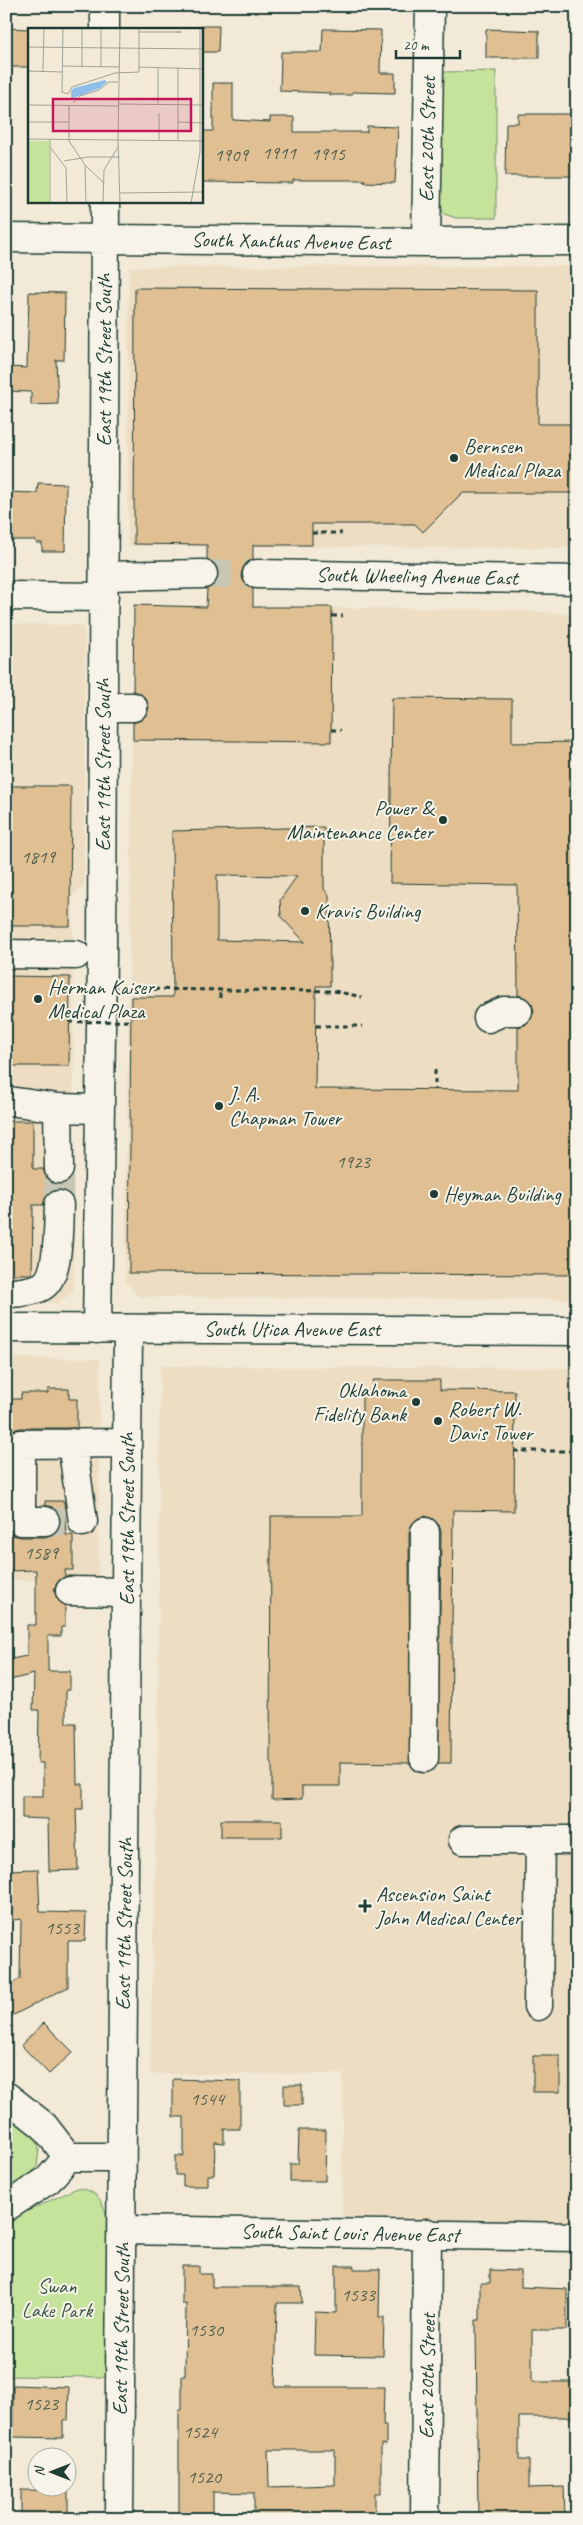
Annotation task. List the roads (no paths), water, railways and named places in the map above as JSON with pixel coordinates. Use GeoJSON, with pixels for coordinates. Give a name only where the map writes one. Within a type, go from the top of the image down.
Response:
{"type":"FeatureCollection","features":[{"type":"Feature","properties":{"kind":"street"},"geometry":{"type":"LineString","coordinates":[[105,6],[105,28]]}},
{"type":"Feature","properties":{"kind":"street","name":"East 20th Street"},"geometry":{"type":"LineString","coordinates":[[426,242],[430,6]]}},
{"type":"Feature","properties":{"kind":"street","name":"East 19th Street South"},"geometry":{"type":"LineString","coordinates":[[97,1329],[104,586],[105,202]]}},
{"type":"Feature","properties":{"kind":"street","name":"South Xanthus Avenue East"},"geometry":{"type":"LineString","coordinates":[[6,238],[426,242],[577,241]]}},
{"type":"Feature","properties":{"kind":"street"},"geometry":{"type":"LineString","coordinates":[[6,596],[203,574]]}},
{"type":"Feature","properties":{"kind":"street","name":"South Wheeling Avenue East"},"geometry":{"type":"LineString","coordinates":[[257,574],[577,580]]}},
{"type":"Feature","properties":{"kind":"street"},"geometry":{"type":"LineString","coordinates":[[103,707],[133,707]]}},
{"type":"Feature","properties":{"kind":"street"},"geometry":{"type":"LineString","coordinates":[[6,954],[76,955]]}},
{"type":"Feature","properties":{"kind":"street"},"geometry":{"type":"LineString","coordinates":[[488,1018],[504,1010],[518,1010]]}},
{"type":"Feature","properties":{"kind":"street"},"geometry":{"type":"LineString","coordinates":[[9,1101],[58,1108],[100,1109]]}},
{"type":"Feature","properties":{"kind":"street"},"geometry":{"type":"LineString","coordinates":[[58,1108],[59,1169]]}},
{"type":"Feature","properties":{"kind":"street"},"geometry":{"type":"LineString","coordinates":[[6,1294],[35,1289],[45,1284],[55,1264],[59,1205]]}},
{"type":"Feature","properties":{"kind":"street","name":"South Utica Avenue East"},"geometry":{"type":"LineString","coordinates":[[6,1328],[577,1331]]}},
{"type":"Feature","properties":{"kind":"street","name":"East 19th Street South"},"geometry":{"type":"LineString","coordinates":[[119,2519],[128,1329]]}},
{"type":"Feature","properties":{"kind":"street"},"geometry":{"type":"LineString","coordinates":[[64,1522],[72,1443]]}},
{"type":"Feature","properties":{"kind":"street"},"geometry":{"type":"LineString","coordinates":[[127,1443],[21,1444],[21,1521],[127,1523]]}},
{"type":"Feature","properties":{"kind":"street"},"geometry":{"type":"LineString","coordinates":[[424,1758],[425,1532]]}},
{"type":"Feature","properties":{"kind":"street"},"geometry":{"type":"LineString","coordinates":[[70,1590],[126,1592]]}},
{"type":"Feature","properties":{"kind":"street"},"geometry":{"type":"LineString","coordinates":[[463,1840],[577,1840]]}},
{"type":"Feature","properties":{"kind":"street"},"geometry":{"type":"LineString","coordinates":[[538,2006],[540,1840]]}},
{"type":"Feature","properties":{"kind":"street"},"geometry":{"type":"LineString","coordinates":[[6,2096],[44,2126],[68,2157]]}},
{"type":"Feature","properties":{"kind":"street"},"geometry":{"type":"LineString","coordinates":[[6,2207],[48,2180],[68,2157],[121,2157]]}},
{"type":"Feature","properties":{"kind":"street","name":"South Saint Louis Avenue East"},"geometry":{"type":"LineString","coordinates":[[122,2230],[427,2233],[577,2237]]}},
{"type":"Feature","properties":{"kind":"street","name":"East 20th Street"},"geometry":{"type":"LineString","coordinates":[[425,2519],[427,2233]]}},
{"type":"Feature","properties":{"kind":"tunnel"},"geometry":{"type":"LineString","coordinates":[[203,574],[257,574]]}},
{"type":"Feature","properties":{"kind":"tunnel"},"geometry":{"type":"LineString","coordinates":[[59,1169],[59,1205]]}},
{"type":"Feature","properties":{"kind":"tunnel"},"geometry":{"type":"LineString","coordinates":[[45,1521],[65,1522]]}},
{"type":"Feature","properties":{"kind":"place","name":"Bernsen Medical Plaza"},"geometry":{"type":"Point","coordinates":[454,458]}},
{"type":"Feature","properties":{"kind":"place","name":"Power & Maintenance Center"},"geometry":{"type":"Point","coordinates":[443,820]}},
{"type":"Feature","properties":{"kind":"place","name":"Kravis Building"},"geometry":{"type":"Point","coordinates":[305,911]}},
{"type":"Feature","properties":{"kind":"place","name":"Herman Kaiser Medical Plaza"},"geometry":{"type":"Point","coordinates":[38,999]}},
{"type":"Feature","properties":{"kind":"place","name":"J. A. Chapman Tower"},"geometry":{"type":"Point","coordinates":[219,1106]}},
{"type":"Feature","properties":{"kind":"place","name":"Heyman Building"},"geometry":{"type":"Point","coordinates":[434,1194]}},
{"type":"Feature","properties":{"kind":"place","name":"Oklahoma Fidelity Bank"},"geometry":{"type":"Point","coordinates":[416,1402]}},
{"type":"Feature","properties":{"kind":"place","name":"Robert W. Davis Tower"},"geometry":{"type":"Point","coordinates":[438,1421]}},
{"type":"Feature","properties":{"kind":"place","name":"Ascension Saint John Medical Center"},"geometry":{"type":"Point","coordinates":[365,1906]}},
{"type":"Feature","properties":{"kind":"park label","name":"Swan Lake Park"},"geometry":{"type":"Point","coordinates":[57,2298]}}]}
